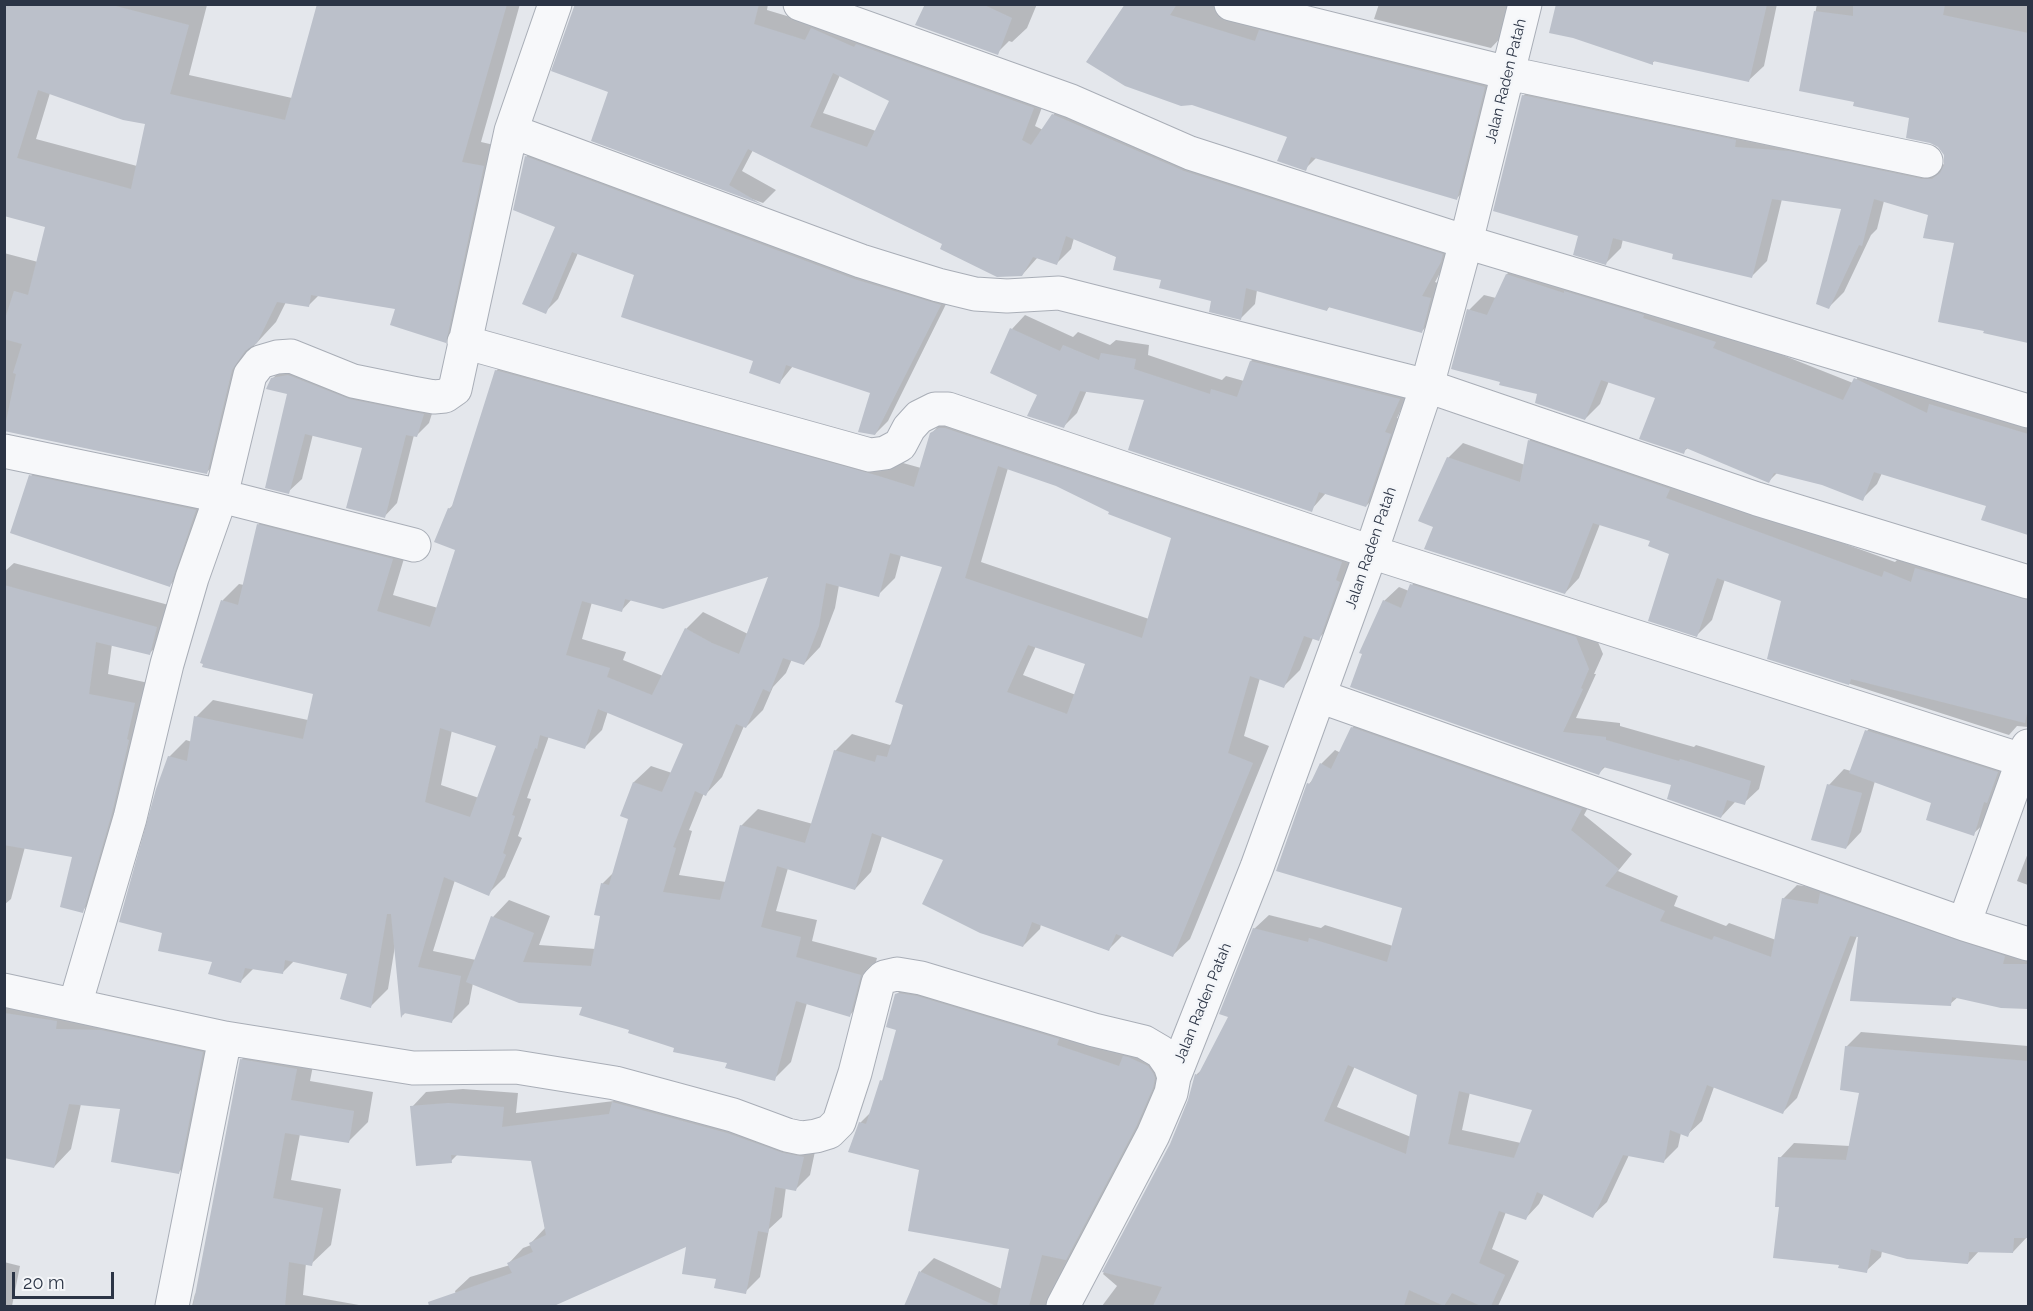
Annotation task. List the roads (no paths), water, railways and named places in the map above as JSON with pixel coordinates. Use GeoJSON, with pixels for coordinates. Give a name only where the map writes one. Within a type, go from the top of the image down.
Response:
{"type":"FeatureCollection","features":[{"type":"Feature","properties":{"kind":"street"},"geometry":{"type":"LineString","coordinates":[[75,1005],[130,818],[192,578],[221,496],[250,375],[260,362],[291,356],[353,381],[434,397],[445,396],[455,389],[512,131],[555,4]]}},
{"type":"Feature","properties":{"kind":"street"},"geometry":{"type":"LineString","coordinates":[[800,4],[1071,101],[1190,153],[1466,242],[2028,411]]}},
{"type":"Feature","properties":{"kind":"street"},"geometry":{"type":"LineString","coordinates":[[1231,4],[1508,73],[1926,161]]}},
{"type":"Feature","properties":{"kind":"street","name":"Jalan Raden Patah"},"geometry":{"type":"LineString","coordinates":[[1063,1306],[1153,1135],[1171,1093],[1174,1077],[1257,867],[1371,552],[1427,386],[1466,242],[1525,4]]}},
{"type":"Feature","properties":{"kind":"street"},"geometry":{"type":"LineString","coordinates":[[512,131],[861,261],[938,285],[975,294],[1007,296],[1059,293],[1427,386],[1757,500],[2028,582]]}},
{"type":"Feature","properties":{"kind":"street"},"geometry":{"type":"LineString","coordinates":[[464,342],[870,455],[885,453],[900,445],[909,428],[919,417],[935,409],[948,409],[1371,552],[2027,756],[1964,924]]}},
{"type":"Feature","properties":{"kind":"street"},"geometry":{"type":"LineString","coordinates":[[4,451],[221,496],[414,545]]}},
{"type":"Feature","properties":{"kind":"street"},"geometry":{"type":"LineString","coordinates":[[1318,696],[2028,945]]}},
{"type":"Feature","properties":{"kind":"street"},"geometry":{"type":"LineString","coordinates":[[4,990],[225,1038],[413,1068],[516,1067],[615,1083],[733,1115],[786,1135],[801,1138],[830,1132],[839,1122],[855,1073],[878,983],[884,976],[897,974],[921,978],[1094,1030],[1144,1042],[1161,1052],[1170,1065],[1174,1077]]}},
{"type":"Feature","properties":{"kind":"street"},"geometry":{"type":"LineString","coordinates":[[172,1306],[225,1038]]}}]}
